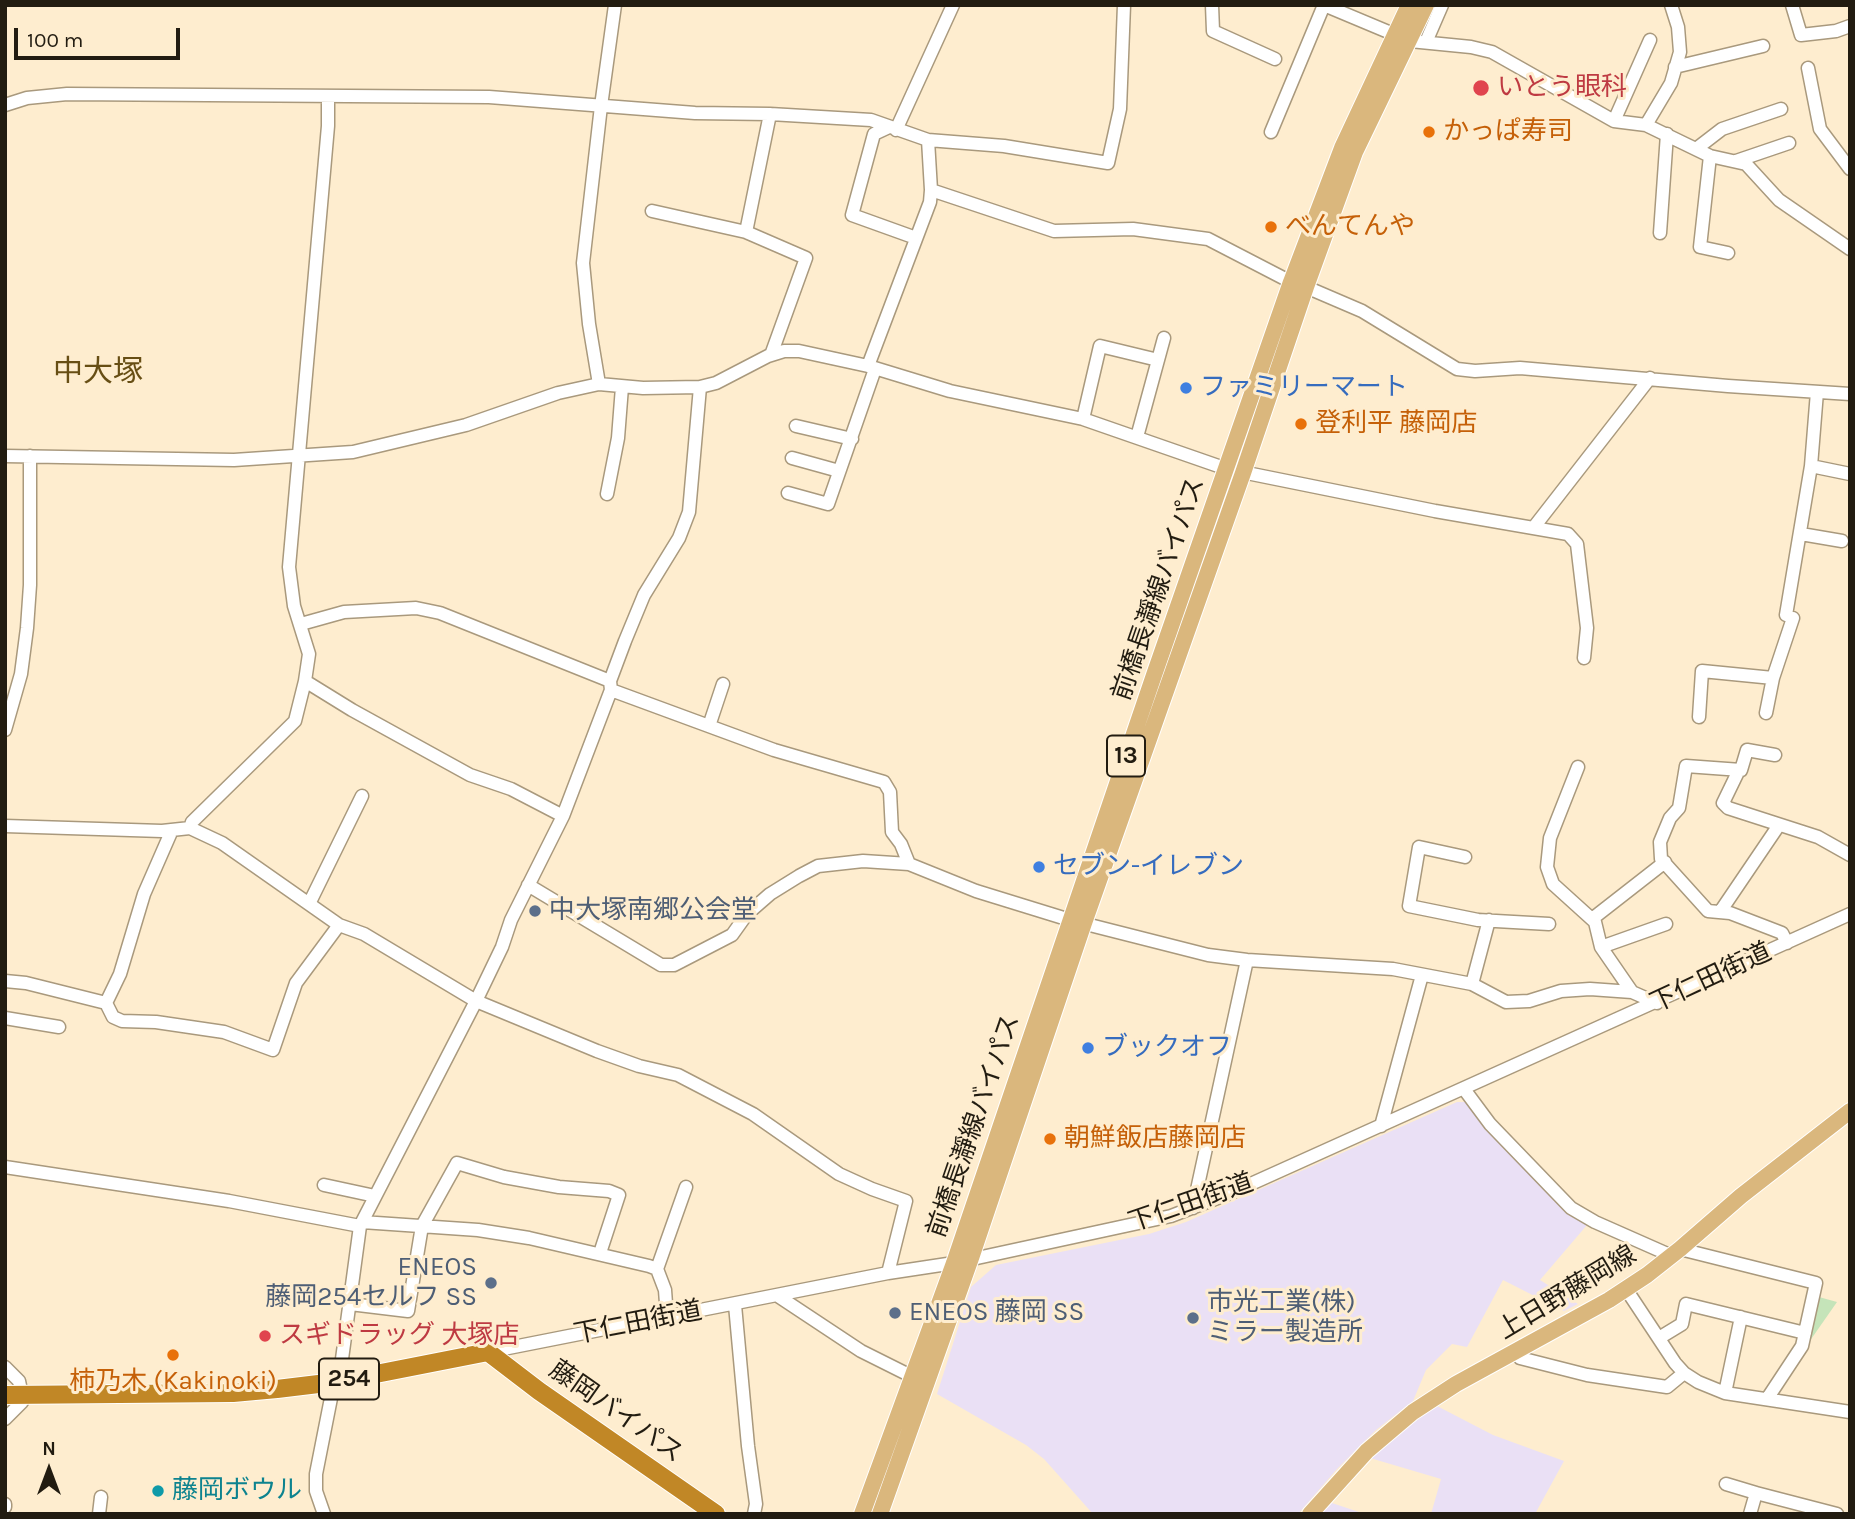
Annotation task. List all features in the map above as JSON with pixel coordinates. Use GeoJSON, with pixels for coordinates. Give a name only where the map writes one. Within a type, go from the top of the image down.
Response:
{"type":"FeatureCollection","features":[{"type":"Feature","properties":{"kind":"highway","name":"254"},"geometry":{"type":"LineString","coordinates":[[14,1395],[233,1393],[335,1382],[488,1352]]}},
{"type":"Feature","properties":{"kind":"highway","name":"藤岡バイパス"},"geometry":{"type":"LineString","coordinates":[[488,1352],[539,1391],[716,1514]]}},
{"type":"Feature","properties":{"kind":"main road","name":"前橋長瀞線バイパス"},"geometry":{"type":"LineString","coordinates":[[1409,5],[1410,40]]}},
{"type":"Feature","properties":{"kind":"main road","name":"前橋長瀞線バイパス"},"geometry":{"type":"LineString","coordinates":[[880,1514],[971,1258],[1154,675],[1235,471],[1342,148],[1410,40],[1426,5]]}},
{"type":"Feature","properties":{"kind":"main road","name":"前橋長瀞線バイパス"},"geometry":{"type":"LineString","coordinates":[[862,1514],[1077,922]]}},
{"type":"Feature","properties":{"kind":"main road","name":"上日野藤岡線"},"geometry":{"type":"LineString","coordinates":[[1310,1514],[1367,1451],[1413,1412],[1456,1384],[1516,1353],[1626,1289],[1676,1252],[1741,1196],[1850,1111]]}},
{"type":"Feature","properties":{"kind":"street"},"geometry":{"type":"LineString","coordinates":[[599,384],[583,263],[615,5]]}},
{"type":"Feature","properties":{"kind":"street"},"geometry":{"type":"LineString","coordinates":[[916,238],[852,215],[874,134],[892,129],[953,5]]}},
{"type":"Feature","properties":{"kind":"street"},"geometry":{"type":"LineString","coordinates":[[5,105],[27,98],[67,94],[489,97],[695,113],[871,120],[928,140],[1004,146],[1108,163],[1120,109],[1124,5]]}},
{"type":"Feature","properties":{"kind":"street"},"geometry":{"type":"LineString","coordinates":[[1212,5],[1213,31],[1275,59]]}},
{"type":"Feature","properties":{"kind":"street"},"geometry":{"type":"LineString","coordinates":[[1270,132],[1324,5],[1410,40],[1492,52],[1614,121],[1646,125],[1710,156],[1746,164],[1779,200],[1850,249]]}},
{"type":"Feature","properties":{"kind":"street"},"geometry":{"type":"LineString","coordinates":[[1410,40],[1442,5]]}},
{"type":"Feature","properties":{"kind":"street"},"geometry":{"type":"LineString","coordinates":[[1646,125],[1671,83],[1680,52],[1678,27],[1671,5]]}},
{"type":"Feature","properties":{"kind":"street"},"geometry":{"type":"LineString","coordinates":[[1792,5],[1801,35],[1836,32],[1850,26]]}},
{"type":"Feature","properties":{"kind":"street"},"geometry":{"type":"LineString","coordinates":[[1614,121],[1650,40]]}},
{"type":"Feature","properties":{"kind":"street"},"geometry":{"type":"LineString","coordinates":[[1675,67],[1763,46]]}},
{"type":"Feature","properties":{"kind":"street"},"geometry":{"type":"LineString","coordinates":[[1808,68],[1821,129],[1850,169]]}},
{"type":"Feature","properties":{"kind":"street"},"geometry":{"type":"LineString","coordinates":[[190,828],[192,822],[295,721],[305,681],[309,654],[294,606],[289,567],[328,126],[328,97]]}},
{"type":"Feature","properties":{"kind":"street"},"geometry":{"type":"LineString","coordinates":[[1696,149],[1722,130],[1781,109]]}},
{"type":"Feature","properties":{"kind":"street"},"geometry":{"type":"LineString","coordinates":[[746,232],[770,114]]}},
{"type":"Feature","properties":{"kind":"street"},"geometry":{"type":"LineString","coordinates":[[1660,233],[1667,134]]}},
{"type":"Feature","properties":{"kind":"street"},"geometry":{"type":"LineString","coordinates":[[788,493],[828,504],[930,202],[928,140]]}},
{"type":"Feature","properties":{"kind":"street"},"geometry":{"type":"LineString","coordinates":[[1735,162],[1789,143]]}},
{"type":"Feature","properties":{"kind":"street"},"geometry":{"type":"LineString","coordinates":[[1710,156],[1700,247],[1728,253]]}},
{"type":"Feature","properties":{"kind":"street"},"geometry":{"type":"LineString","coordinates":[[931,190],[1054,231],[1133,229],[1208,239],[1298,285],[1362,311],[1457,369],[1475,371],[1520,368],[1850,394]]}},
{"type":"Feature","properties":{"kind":"street"},"geometry":{"type":"LineString","coordinates":[[652,211],[746,232],[807,257],[771,355]]}},
{"type":"Feature","properties":{"kind":"street"},"geometry":{"type":"LineString","coordinates":[[1137,437],[1164,338]]}},
{"type":"Feature","properties":{"kind":"street"},"geometry":{"type":"LineString","coordinates":[[1083,419],[1100,346],[1157,360]]}},
{"type":"Feature","properties":{"kind":"street"},"geometry":{"type":"LineString","coordinates":[[5,456],[234,460],[353,452],[466,425],[558,394],[599,384],[622,387],[700,387],[716,383],[771,355],[784,351],[799,351],[872,368],[950,391],[1083,419],[1235,471],[1435,511],[1568,534],[1577,544],[1587,628],[1584,658]]}},
{"type":"Feature","properties":{"kind":"street"},"geometry":{"type":"LineString","coordinates":[[1534,527],[1650,378]]}},
{"type":"Feature","properties":{"kind":"street"},"geometry":{"type":"LineString","coordinates":[[607,494],[618,438],[622,387]]}},
{"type":"Feature","properties":{"kind":"street"},"geometry":{"type":"LineString","coordinates":[[324,1514],[316,1491],[316,1474],[342,1359],[361,1224],[476,1001],[528,885],[563,816],[589,753],[644,595],[679,538],[689,512],[700,387]]}},
{"type":"Feature","properties":{"kind":"street"},"geometry":{"type":"LineString","coordinates":[[1766,713],[1790,617],[1811,466],[1817,392]]}},
{"type":"Feature","properties":{"kind":"street"},"geometry":{"type":"LineString","coordinates":[[796,426],[852,439]]}},
{"type":"Feature","properties":{"kind":"street"},"geometry":{"type":"LineString","coordinates":[[5,730],[20,674],[27,628],[30,585],[30,456]]}},
{"type":"Feature","properties":{"kind":"street"},"geometry":{"type":"LineString","coordinates":[[792,458],[839,471]]}},
{"type":"Feature","properties":{"kind":"street"},"geometry":{"type":"LineString","coordinates":[[1811,466],[1850,474]]}},
{"type":"Feature","properties":{"kind":"street"},"geometry":{"type":"LineString","coordinates":[[1801,534],[1842,541]]}},
{"type":"Feature","properties":{"kind":"street"},"geometry":{"type":"LineString","coordinates":[[301,624],[344,612],[416,608],[440,613],[709,726],[774,750],[884,782],[890,792],[892,832],[901,844],[909,864]]}},
{"type":"Feature","properties":{"kind":"street"},"geometry":{"type":"LineString","coordinates":[[1699,717],[1702,671],[1773,678]]}},
{"type":"Feature","properties":{"kind":"street"},"geometry":{"type":"LineString","coordinates":[[305,681],[470,775],[511,789],[563,816]]}},
{"type":"Feature","properties":{"kind":"street"},"geometry":{"type":"LineString","coordinates":[[709,726],[723,684]]}},
{"type":"Feature","properties":{"kind":"street"},"geometry":{"type":"LineString","coordinates":[[1775,755],[1747,750],[1741,771],[1739,770],[1723,803],[1728,808],[1818,837],[1850,855]]}},
{"type":"Feature","properties":{"kind":"street"},"geometry":{"type":"LineString","coordinates":[[1739,770],[1686,766],[1679,808],[1670,818],[1660,842],[1661,859],[1708,911],[1730,914],[1782,933],[1787,943]]}},
{"type":"Feature","properties":{"kind":"street"},"geometry":{"type":"LineString","coordinates":[[1578,767],[1550,838],[1547,867],[1553,884],[1595,922],[1601,947],[1632,992]]}},
{"type":"Feature","properties":{"kind":"street"},"geometry":{"type":"LineString","coordinates":[[309,904],[362,796]]}},
{"type":"Feature","properties":{"kind":"street"},"geometry":{"type":"LineString","coordinates":[[1720,912],[1779,825]]}},
{"type":"Feature","properties":{"kind":"street"},"geometry":{"type":"LineString","coordinates":[[5,826],[172,830],[190,828],[222,843],[339,925],[375,940],[476,1001],[608,1055],[678,1075],[753,1114],[818,1162],[839,1174],[906,1201],[888,1273]]}},
{"type":"Feature","properties":{"kind":"street"},"geometry":{"type":"LineString","coordinates":[[106,1003],[120,974],[144,894],[172,830]]}},
{"type":"Feature","properties":{"kind":"street"},"geometry":{"type":"LineString","coordinates":[[1465,857],[1419,847],[1409,905],[1489,920],[1549,924]]}},
{"type":"Feature","properties":{"kind":"street"},"geometry":{"type":"LineString","coordinates":[[528,885],[661,965],[674,965],[732,935],[747,914],[770,894],[818,866],[863,861],[909,864],[976,891],[1077,922],[1208,955],[1381,968],[1472,984],[1506,1002],[1529,1001],[1561,991],[1590,989],[1632,992],[1657,1003]]}},
{"type":"Feature","properties":{"kind":"street"},"geometry":{"type":"LineString","coordinates":[[1592,919],[1665,862]]}},
{"type":"Feature","properties":{"kind":"street","name":"下仁田街道"},"geometry":{"type":"LineString","coordinates":[[488,1352],[888,1273],[954,1263],[1136,1225],[1193,1208],[1657,1003],[1850,914]]}},
{"type":"Feature","properties":{"kind":"street"},"geometry":{"type":"LineString","coordinates":[[1472,984],[1489,920]]}},
{"type":"Feature","properties":{"kind":"street"},"geometry":{"type":"LineString","coordinates":[[1601,947],[1666,924]]}},
{"type":"Feature","properties":{"kind":"street"},"geometry":{"type":"LineString","coordinates":[[5,981],[26,983],[106,1003],[113,1017],[122,1021],[156,1022],[224,1032],[273,1050],[296,983],[339,925]]}},
{"type":"Feature","properties":{"kind":"street"},"geometry":{"type":"LineString","coordinates":[[1193,1208],[1247,960]]}},
{"type":"Feature","properties":{"kind":"street"},"geometry":{"type":"LineString","coordinates":[[1381,1126],[1422,975]]}},
{"type":"Feature","properties":{"kind":"street"},"geometry":{"type":"LineString","coordinates":[[5,1018],[59,1027]]}},
{"type":"Feature","properties":{"kind":"street"},"geometry":{"type":"LineString","coordinates":[[1464,1089],[1490,1124],[1571,1208],[1595,1222],[1676,1252],[1816,1283],[1802,1346],[1767,1399]]}},
{"type":"Feature","properties":{"kind":"street"},"geometry":{"type":"LineString","coordinates":[[350,1304],[408,1311],[422,1226],[457,1163],[504,1177],[559,1187],[609,1191],[619,1195],[600,1253]]}},
{"type":"Feature","properties":{"kind":"street"},"geometry":{"type":"LineString","coordinates":[[5,1167],[361,1224],[491,1232],[600,1253],[657,1269]]}},
{"type":"Feature","properties":{"kind":"street"},"geometry":{"type":"LineString","coordinates":[[324,1185],[375,1196]]}},
{"type":"Feature","properties":{"kind":"street"},"geometry":{"type":"LineString","coordinates":[[667,1317],[665,1290],[657,1269],[686,1186]]}},
{"type":"Feature","properties":{"kind":"street"},"geometry":{"type":"LineString","coordinates":[[1626,1289],[1684,1373],[1698,1382],[1725,1392],[1850,1412]]}},
{"type":"Feature","properties":{"kind":"street"},"geometry":{"type":"LineString","coordinates":[[778,1296],[861,1351],[911,1376]]}},
{"type":"Feature","properties":{"kind":"street"},"geometry":{"type":"LineString","coordinates":[[1659,1338],[1682,1324],[1686,1304],[1805,1333]]}},
{"type":"Feature","properties":{"kind":"street"},"geometry":{"type":"LineString","coordinates":[[734,1305],[756,1504],[754,1514]]}},
{"type":"Feature","properties":{"kind":"street"},"geometry":{"type":"LineString","coordinates":[[1725,1392],[1741,1317]]}},
{"type":"Feature","properties":{"kind":"street"},"geometry":{"type":"LineString","coordinates":[[1516,1353],[1520,1358],[1587,1375],[1667,1387],[1684,1373]]}},
{"type":"Feature","properties":{"kind":"street"},"geometry":{"type":"LineString","coordinates":[[5,1367],[19,1381],[14,1395],[23,1402],[5,1419]]}},
{"type":"Feature","properties":{"kind":"street"},"geometry":{"type":"LineString","coordinates":[[1726,1484],[1838,1514],[1850,1506]]}},
{"type":"Feature","properties":{"kind":"street"},"geometry":{"type":"LineString","coordinates":[[1750,1514],[1756,1493]]}},
{"type":"Feature","properties":{"kind":"street"},"geometry":{"type":"LineString","coordinates":[[99,1514],[102,1497]]}},
{"type":"Feature","properties":{"kind":"shaded area"},"geometry":{"type":"Polygon","coordinates":[[[1457,1102],[1465,1102],[1492,1134],[1569,1213],[1587,1225],[1540,1280],[1578,1304],[1564,1311],[1503,1280],[1467,1347],[1452,1344],[1426,1370],[1413,1401],[1376,1430],[1298,1514],[1093,1514],[1044,1459],[1026,1445],[937,1394],[971,1287],[996,1265],[1149,1234],[1186,1222],[1457,1102]]]}},
{"type":"Feature","properties":{"kind":"shaded area"},"geometry":{"type":"Polygon","coordinates":[[[1437,1406],[1493,1435],[1564,1461],[1535,1514],[1431,1514],[1441,1479],[1370,1458],[1437,1406]]]}},
{"type":"Feature","properties":{"kind":"shaded area"},"geometry":{"type":"Polygon","coordinates":[[[1329,1502],[1365,1514],[1319,1514],[1329,1502]]]}},
{"type":"Feature","properties":{"kind":"green space"},"geometry":{"type":"Polygon","coordinates":[[[1819,1297],[1837,1302],[1807,1345],[1819,1297]]]}},
{"type":"Feature","properties":{"kind":"place","name":"いとう眼科"},"geometry":{"type":"Point","coordinates":[1481,88]}},
{"type":"Feature","properties":{"kind":"place","name":"かっぱ寿司"},"geometry":{"type":"Point","coordinates":[1429,132]}},
{"type":"Feature","properties":{"kind":"place","name":"べんてんや"},"geometry":{"type":"Point","coordinates":[1271,227]}},
{"type":"Feature","properties":{"kind":"place","name":"ファミリーマート"},"geometry":{"type":"Point","coordinates":[1186,388]}},
{"type":"Feature","properties":{"kind":"place","name":"登利平 藤岡店"},"geometry":{"type":"Point","coordinates":[1301,424]}},
{"type":"Feature","properties":{"kind":"place","name":"セブン-イレブン"},"geometry":{"type":"Point","coordinates":[1039,867]}},
{"type":"Feature","properties":{"kind":"place","name":"中大塚南郷公会堂"},"geometry":{"type":"Point","coordinates":[535,911]}},
{"type":"Feature","properties":{"kind":"place","name":"ブックオフ"},"geometry":{"type":"Point","coordinates":[1088,1048]}},
{"type":"Feature","properties":{"kind":"place","name":"朝鮮飯店藤岡店"},"geometry":{"type":"Point","coordinates":[1050,1139]}},
{"type":"Feature","properties":{"kind":"place","name":"ENEOS 藤岡254セルフ SS"},"geometry":{"type":"Point","coordinates":[491,1283]}},
{"type":"Feature","properties":{"kind":"place","name":"ENEOS 藤岡 SS"},"geometry":{"type":"Point","coordinates":[895,1313]}},
{"type":"Feature","properties":{"kind":"place","name":"市光工業(株) ミラー製造所"},"geometry":{"type":"Point","coordinates":[1193,1318]}},
{"type":"Feature","properties":{"kind":"place","name":"スギドラッグ 大塚店"},"geometry":{"type":"Point","coordinates":[265,1336]}},
{"type":"Feature","properties":{"kind":"place","name":"柿乃木 (Kakinoki)"},"geometry":{"type":"Point","coordinates":[173,1355]}},
{"type":"Feature","properties":{"kind":"place","name":"藤岡ボウル"},"geometry":{"type":"Point","coordinates":[158,1491]}},
{"type":"Feature","properties":{"kind":"district","name":"中大塚"},"geometry":{"type":"Point","coordinates":[98,372]}}]}
